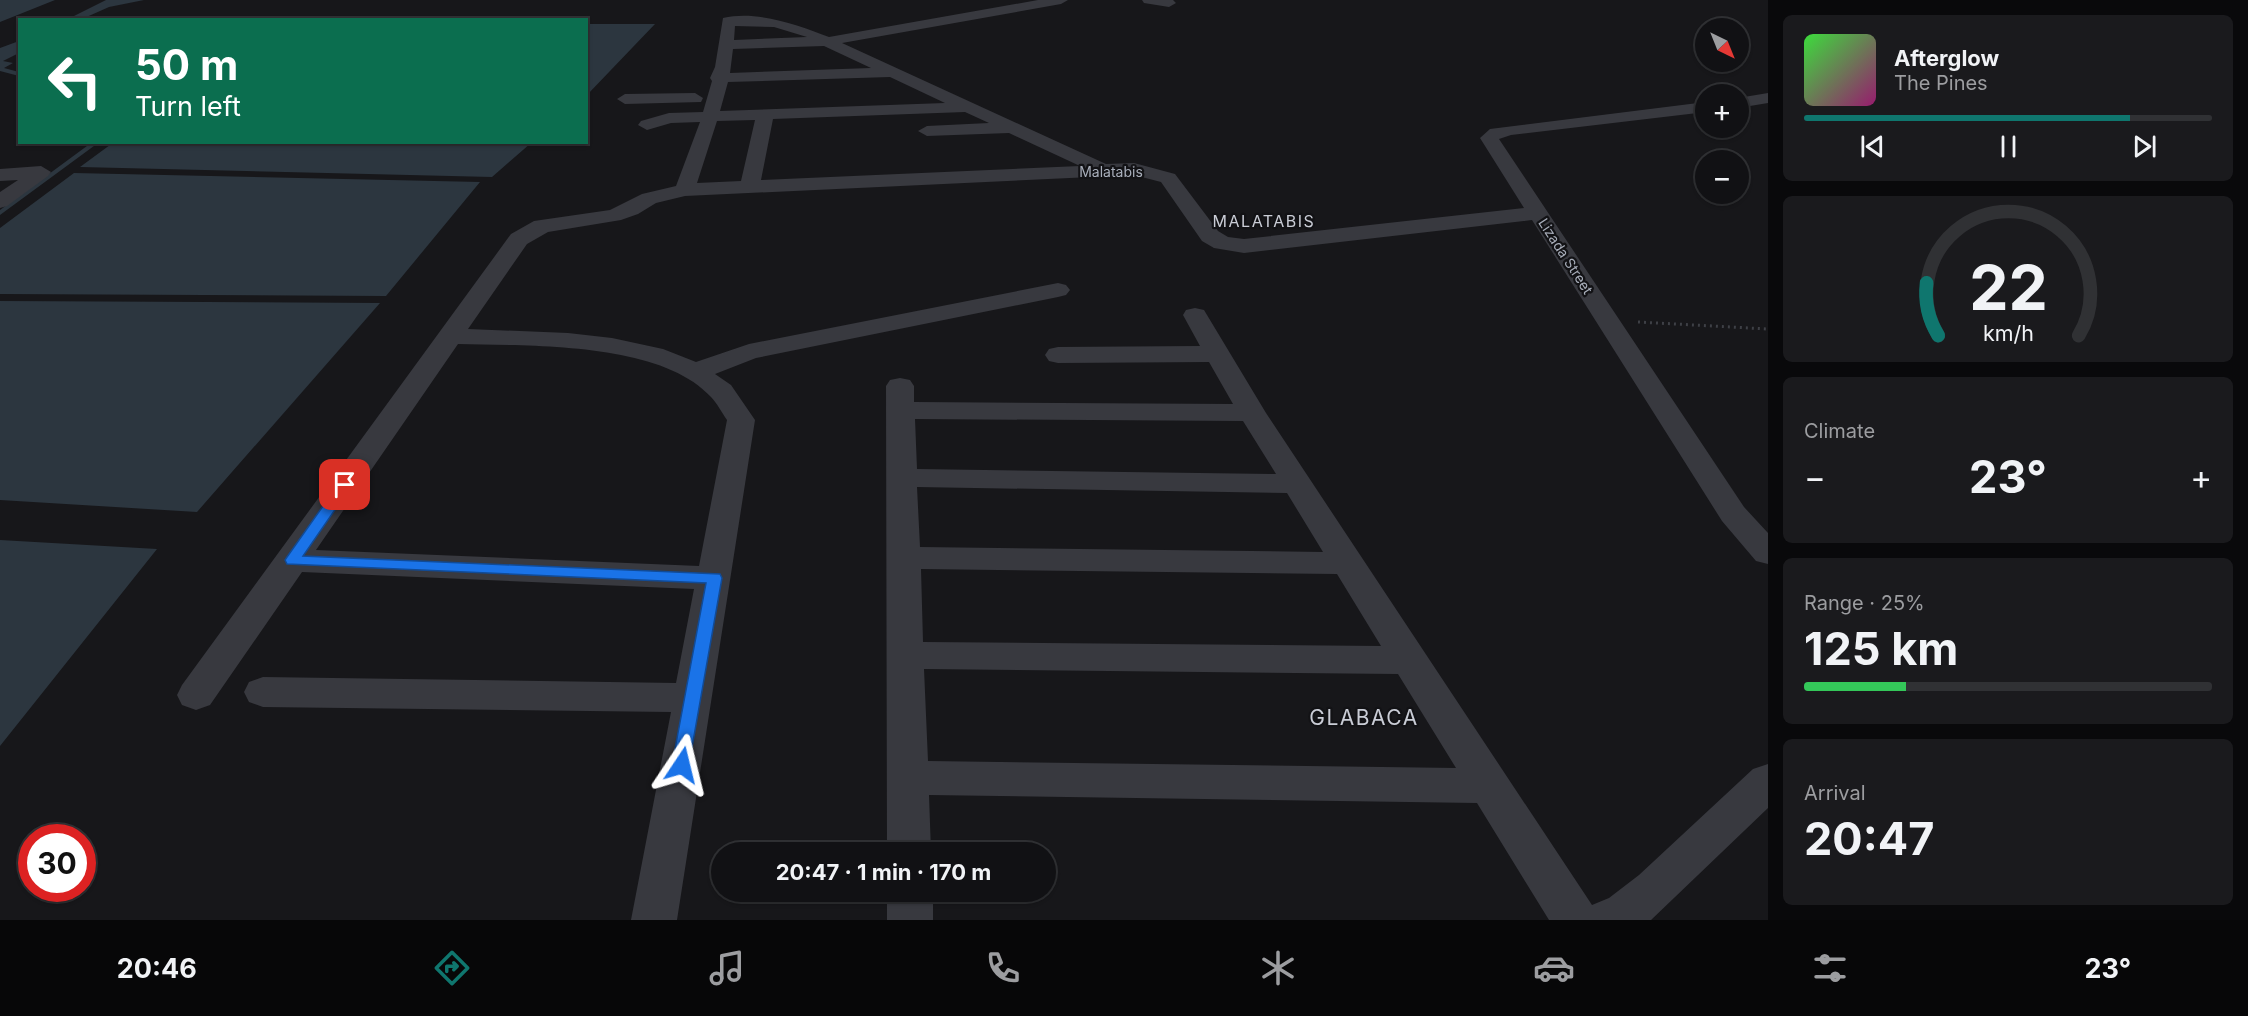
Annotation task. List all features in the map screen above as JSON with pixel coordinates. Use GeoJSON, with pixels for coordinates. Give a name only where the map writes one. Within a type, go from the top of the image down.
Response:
{"type":"FeatureCollection","features":[{"type":"Feature","properties":{"kind":"street"},"geometry":{"type":"LineString","coordinates":[[726,61],[1061,0]]}},
{"type":"Feature","properties":{"kind":"street"},"geometry":{"type":"LineString","coordinates":[[1149,0],[1169,3]]}},
{"type":"Feature","properties":{"kind":"street"},"geometry":{"type":"LineString","coordinates":[[685,190],[711,117],[714,98],[726,61],[727,17],[788,25],[829,41],[1103,170]]}},
{"type":"Feature","properties":{"kind":"street"},"geometry":{"type":"LineString","coordinates":[[828,58],[862,57]]}},
{"type":"Feature","properties":{"kind":"street"},"geometry":{"type":"LineString","coordinates":[[726,61],[894,72]]}},
{"type":"Feature","properties":{"kind":"street"},"geometry":{"type":"LineString","coordinates":[[893,90],[928,88]]}},
{"type":"Feature","properties":{"kind":"street"},"geometry":{"type":"LineString","coordinates":[[625,99],[738,97]]}},
{"type":"Feature","properties":{"kind":"street"},"geometry":{"type":"LineString","coordinates":[[1749,101],[1768,98]]}},
{"type":"Feature","properties":{"kind":"street"},"geometry":{"type":"LineString","coordinates":[[647,125],[660,118],[967,107]]}},
{"type":"Feature","properties":{"kind":"street","name":"Lizada Street"},"geometry":{"type":"LineString","coordinates":[[1695,108],[1511,130],[1491,135],[1490,138],[1733,514],[1768,553]]}},
{"type":"Feature","properties":{"kind":"street"},"geometry":{"type":"LineString","coordinates":[[922,109],[936,162]]}},
{"type":"Feature","properties":{"kind":"street"},"geometry":{"type":"LineString","coordinates":[[750,187],[765,116]]}},
{"type":"Feature","properties":{"kind":"street"},"geometry":{"type":"LineString","coordinates":[[927,131],[1012,128]]}},
{"type":"Feature","properties":{"kind":"street","name":"Malatabis"},"geometry":{"type":"LineString","coordinates":[[196,695],[525,234],[556,223],[614,216],[631,210],[649,198],[685,190],[750,187],[936,162],[1103,170],[1134,169],[1167,178],[1210,236],[1232,245],[1244,246],[1538,213]]}},
{"type":"Feature","properties":{"kind":"street"},"geometry":{"type":"LineString","coordinates":[[0,175],[41,172],[0,202]]}},
{"type":"Feature","properties":{"kind":"street"},"geometry":{"type":"LineString","coordinates":[[694,372],[749,352],[1058,290]]}},
{"type":"Feature","properties":{"kind":"street"},"geometry":{"type":"LineString","coordinates":[[1196,315],[1252,413],[1487,786],[1575,920]]}},
{"type":"Feature","properties":{"kind":"street"},"geometry":{"type":"LineString","coordinates":[[451,336],[597,343],[646,351],[694,372],[717,387],[734,403],[741,420],[654,920]]}},
{"type":"Feature","properties":{"kind":"street"},"geometry":{"type":"LineString","coordinates":[[1058,355],[1218,354]]}},
{"type":"Feature","properties":{"kind":"street"},"geometry":{"type":"LineString","coordinates":[[909,842],[900,398],[1252,413]]}},
{"type":"Feature","properties":{"kind":"street"},"geometry":{"type":"LineString","coordinates":[[902,478],[1298,484]]}},
{"type":"Feature","properties":{"kind":"street"},"geometry":{"type":"LineString","coordinates":[[903,558],[1347,563]]}},
{"type":"Feature","properties":{"kind":"street"},"geometry":{"type":"LineString","coordinates":[[292,560],[714,578]]}},
{"type":"Feature","properties":{"kind":"street"},"geometry":{"type":"LineString","coordinates":[[905,655],[1409,660]]}},
{"type":"Feature","properties":{"kind":"street"},"geometry":{"type":"LineString","coordinates":[[263,692],[693,698]]}},
{"type":"Feature","properties":{"kind":"street"},"geometry":{"type":"LineString","coordinates":[[908,778],[1487,786]]}},
{"type":"Feature","properties":{"kind":"street"},"geometry":{"type":"LineString","coordinates":[[1608,920],[1625,913],[1655,889],[1768,781]]}},
{"type":"Feature","properties":{"kind":"street"},"geometry":{"type":"LineString","coordinates":[[910,902],[910,920]]}},
{"type":"Feature","properties":{"kind":"path"},"geometry":{"type":"LineString","coordinates":[[1607,320],[1768,329]]}},
{"type":"Feature","properties":{"kind":"shaded area"},"geometry":{"type":"Polygon","coordinates":[[[0,0],[55,0],[0,22],[0,0]]]}},
{"type":"Feature","properties":{"kind":"shaded area"},"geometry":{"type":"Polygon","coordinates":[[[106,0],[144,0],[109,7],[84,18],[70,18],[106,0]]]}},
{"type":"Feature","properties":{"kind":"shaded area"},"geometry":{"type":"Polygon","coordinates":[[[588,24],[655,24],[588,94],[588,24]]]}},
{"type":"Feature","properties":{"kind":"shaded area"},"geometry":{"type":"Polygon","coordinates":[[[18,41],[18,54],[3,61],[13,63],[4,68],[18,72],[18,76],[0,71],[0,48],[18,41]]]}},
{"type":"Feature","properties":{"kind":"shaded area"},"geometry":{"type":"Polygon","coordinates":[[[90,144],[97,144],[0,215],[0,210],[90,144]]]}},
{"type":"Feature","properties":{"kind":"shaded area"},"geometry":{"type":"Polygon","coordinates":[[[111,144],[530,144],[492,177],[80,167],[111,144]]]}},
{"type":"Feature","properties":{"kind":"shaded area"},"geometry":{"type":"Polygon","coordinates":[[[74,173],[480,182],[386,296],[0,294],[0,228],[74,173]]]}},
{"type":"Feature","properties":{"kind":"shaded area"},"geometry":{"type":"Polygon","coordinates":[[[0,301],[380,303],[197,512],[0,500],[0,301]]]}},
{"type":"Feature","properties":{"kind":"shaded area"},"geometry":{"type":"Polygon","coordinates":[[[0,540],[157,549],[0,746],[0,540]]]}},
{"type":"Feature","properties":{"kind":"district","name":"MALATABIS"},"geometry":{"type":"Point","coordinates":[1264,221]}},
{"type":"Feature","properties":{"kind":"district","name":"GLABACA"},"geometry":{"type":"Point","coordinates":[1364,717]}},
{"type":"Feature","properties":{"kind":"route"},"geometry":{"type":"LineString","coordinates":[[345,485],[292,560],[714,578],[682,765]]}}]}
